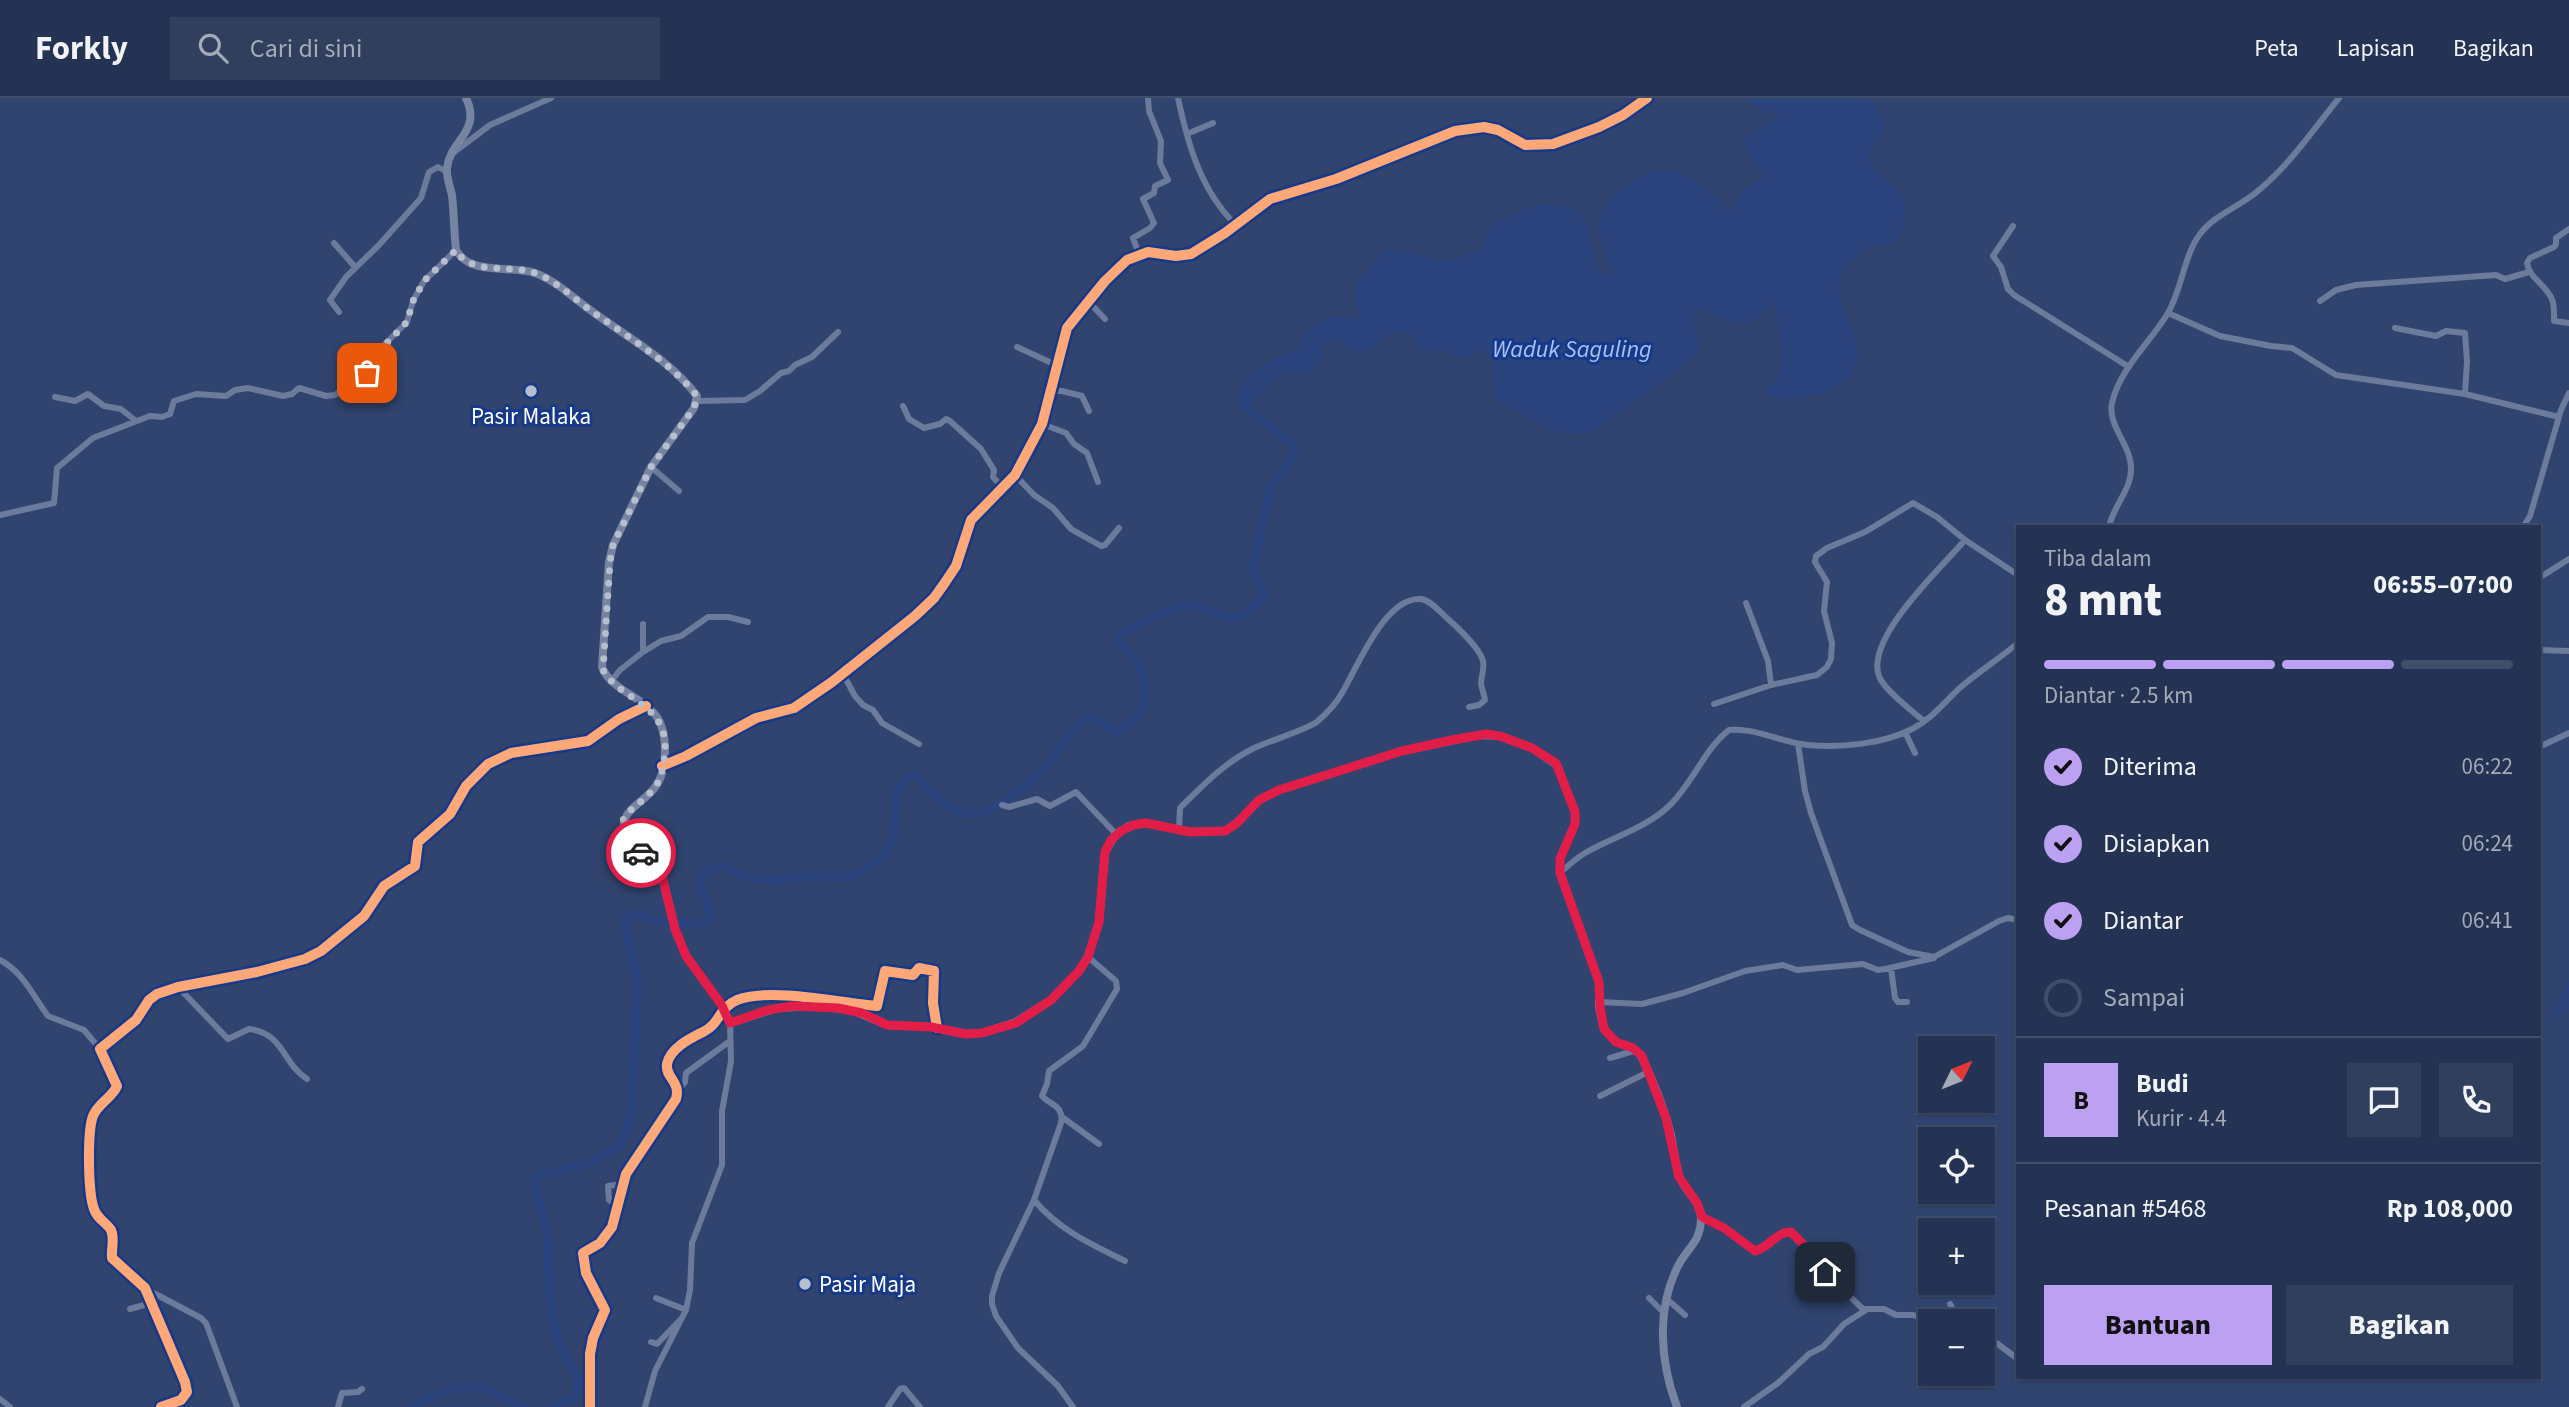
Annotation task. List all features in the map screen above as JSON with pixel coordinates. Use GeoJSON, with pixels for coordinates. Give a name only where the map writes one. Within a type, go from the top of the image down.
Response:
{"type":"FeatureCollection","features":[{"type":"Feature","properties":{"kind":"main road"},"geometry":{"type":"LineString","coordinates":[[466,98],[470,108],[468,129],[451,154],[447,172],[452,193],[456,250],[464,261],[519,269],[545,278],[668,368],[694,393],[697,401],[651,467],[620,528],[610,562],[602,662],[605,674],[646,706],[662,727],[665,751],[662,766],[655,787],[626,813],[623,828],[626,838],[662,876],[675,929],[692,966],[723,1007],[730,1023],[768,1010],[814,1006],[852,1010],[887,1025],[936,1021],[974,1034],[1016,1023],[1051,1000],[1079,971],[1088,957],[1099,922],[1105,852],[1116,834],[1129,826],[1139,824],[1179,830],[1225,831],[1237,823],[1259,800],[1279,790],[1402,751],[1489,734],[1532,748],[1557,765],[1575,812],[1575,824],[1560,859],[1560,873],[1599,982],[1602,1023],[1606,1032],[1616,1042],[1637,1051],[1648,1072],[1670,1132],[1679,1177],[1697,1203],[1702,1217],[1695,1244],[1676,1270],[1665,1314],[1663,1350],[1667,1378],[1677,1407]]}},
{"type":"Feature","properties":{"kind":"street"},"geometry":{"type":"LineString","coordinates":[[451,154],[489,125],[551,98]]}},
{"type":"Feature","properties":{"kind":"street"},"geometry":{"type":"LineString","coordinates":[[1139,254],[1133,238],[1154,223],[1144,198],[1154,193],[1154,187],[1168,179],[1160,163],[1161,141],[1149,111],[1148,98]]}},
{"type":"Feature","properties":{"kind":"street"},"geometry":{"type":"LineString","coordinates":[[1178,98],[1204,184],[1217,205],[1236,225]]}},
{"type":"Feature","properties":{"kind":"street"},"geometry":{"type":"LineString","coordinates":[[662,766],[756,718],[794,708],[895,634],[934,598],[956,566],[971,520],[1015,475],[1042,424],[1067,328],[1122,263],[1139,254],[1157,252],[1188,256],[1276,197],[1336,179],[1455,131],[1483,127],[1498,130],[1525,145],[1553,144],[1599,127],[1647,98]]}},
{"type":"Feature","properties":{"kind":"street"},"geometry":{"type":"LineString","coordinates":[[2109,525],[2112,513],[2126,488],[2131,472],[2126,446],[2113,421],[2111,410],[2117,387],[2168,313],[2180,289],[2195,241],[2221,215],[2262,188],[2300,149],[2339,98]]}},
{"type":"Feature","properties":{"kind":"street"},"geometry":{"type":"LineString","coordinates":[[1187,134],[1213,123]]}},
{"type":"Feature","properties":{"kind":"street"},"geometry":{"type":"LineString","coordinates":[[339,312],[330,300],[355,267],[379,245],[421,198],[429,172],[438,167],[447,172]]}},
{"type":"Feature","properties":{"kind":"street"},"geometry":{"type":"LineString","coordinates":[[2013,226],[1993,256],[2001,267],[2010,292],[2129,367]]}},
{"type":"Feature","properties":{"kind":"street"},"geometry":{"type":"LineString","coordinates":[[2569,229],[2556,238],[2555,245],[2528,260],[2529,272],[2550,296],[2554,321],[2569,323]]}},
{"type":"Feature","properties":{"kind":"street"},"geometry":{"type":"LineString","coordinates":[[334,243],[355,267]]}},
{"type":"Feature","properties":{"kind":"street"},"geometry":{"type":"LineString","coordinates":[[0,515],[54,503],[57,468],[93,438],[150,416],[162,417],[170,414],[174,401],[191,394],[226,396],[235,390],[248,388],[275,396],[288,395],[299,388],[326,396],[339,393],[373,368],[383,347],[407,322],[413,301],[424,281],[456,250]]}},
{"type":"Feature","properties":{"kind":"street"},"geometry":{"type":"LineString","coordinates":[[2320,301],[2336,290],[2356,285],[2496,275],[2505,279],[2529,272]]}},
{"type":"Feature","properties":{"kind":"street"},"geometry":{"type":"LineString","coordinates":[[1088,300],[1105,319]]}},
{"type":"Feature","properties":{"kind":"street"},"geometry":{"type":"LineString","coordinates":[[2168,313],[2220,336],[2292,348],[2336,376],[2465,394],[2559,417]]}},
{"type":"Feature","properties":{"kind":"street"},"geometry":{"type":"LineString","coordinates":[[2395,328],[2436,336],[2446,331],[2465,333],[2465,394]]}},
{"type":"Feature","properties":{"kind":"street"},"geometry":{"type":"LineString","coordinates":[[697,401],[745,400],[782,373],[812,356],[838,332]]}},
{"type":"Feature","properties":{"kind":"street"},"geometry":{"type":"LineString","coordinates":[[1017,348],[1056,365]]}},
{"type":"Feature","properties":{"kind":"street"},"geometry":{"type":"LineString","coordinates":[[1050,390],[1082,396],[1089,411]]}},
{"type":"Feature","properties":{"kind":"street"},"geometry":{"type":"LineString","coordinates":[[2524,525],[2533,508],[2559,417],[2569,393]]}},
{"type":"Feature","properties":{"kind":"street"},"geometry":{"type":"LineString","coordinates":[[55,397],[75,401],[88,394],[104,407],[121,409],[136,421]]}},
{"type":"Feature","properties":{"kind":"street"},"geometry":{"type":"LineString","coordinates":[[904,406],[909,419],[924,428],[940,424],[947,419],[950,421],[981,449],[994,470],[993,477],[1003,488]]}},
{"type":"Feature","properties":{"kind":"street"},"geometry":{"type":"LineString","coordinates":[[1042,424],[1066,433],[1074,444],[1088,454],[1088,461],[1098,482]]}},
{"type":"Feature","properties":{"kind":"street"},"geometry":{"type":"LineString","coordinates":[[651,467],[679,491]]}},
{"type":"Feature","properties":{"kind":"street"},"geometry":{"type":"LineString","coordinates":[[1015,475],[1034,495],[1053,508],[1071,529],[1098,545],[1105,545],[1119,528]]}},
{"type":"Feature","properties":{"kind":"street"},"geometry":{"type":"LineString","coordinates":[[1714,705],[1771,685],[1817,674],[1827,667],[1831,659],[1832,643],[1824,611],[1827,582],[1815,562],[1821,552],[1882,523],[1913,503],[2016,574]]}},
{"type":"Feature","properties":{"kind":"street"},"geometry":{"type":"LineString","coordinates":[[1924,721],[1883,683],[1878,674],[1877,655],[1892,624],[1965,540]]}},
{"type":"Feature","properties":{"kind":"street"},"geometry":{"type":"LineString","coordinates":[[2541,577],[2569,559]]}},
{"type":"Feature","properties":{"kind":"street"},"geometry":{"type":"LineString","coordinates":[[1179,830],[1180,808],[1219,769],[1261,745],[1312,726],[1327,713],[1343,692],[1382,624],[1399,607],[1418,599],[1427,601],[1452,623],[1481,656],[1481,684],[1485,700],[1479,705],[1469,707]]}},
{"type":"Feature","properties":{"kind":"street"},"geometry":{"type":"LineString","coordinates":[[1746,603],[1769,661],[1771,685]]}},
{"type":"Feature","properties":{"kind":"street"},"geometry":{"type":"LineString","coordinates":[[612,680],[643,652],[661,641],[681,636],[708,617],[728,617],[748,622]]}},
{"type":"Feature","properties":{"kind":"street"},"geometry":{"type":"LineString","coordinates":[[642,624],[643,652]]}},
{"type":"Feature","properties":{"kind":"street"},"geometry":{"type":"LineString","coordinates":[[1560,873],[1587,852],[1613,841],[1670,806],[1726,731],[1741,730],[1798,744],[1828,745],[1871,741],[1905,732],[1924,721],[1962,686],[2016,645]]}},
{"type":"Feature","properties":{"kind":"street"},"geometry":{"type":"LineString","coordinates":[[2541,650],[2569,651]]}},
{"type":"Feature","properties":{"kind":"street"},"geometry":{"type":"LineString","coordinates":[[843,674],[855,696],[863,705],[873,710],[882,723],[919,744]]}},
{"type":"Feature","properties":{"kind":"street"},"geometry":{"type":"LineString","coordinates":[[100,1049],[136,1020],[152,997],[178,987],[257,972],[305,959],[321,951],[364,916],[384,886],[415,866],[418,860],[417,845],[421,839],[450,814],[466,786],[481,769],[511,753],[588,741],[619,719],[646,706]]}},
{"type":"Feature","properties":{"kind":"street"},"geometry":{"type":"LineString","coordinates":[[1905,732],[1915,753]]}},
{"type":"Feature","properties":{"kind":"street"},"geometry":{"type":"LineString","coordinates":[[2541,746],[2569,733]]}},
{"type":"Feature","properties":{"kind":"street"},"geometry":{"type":"LineString","coordinates":[[1798,744],[1805,791],[1849,919],[1860,930],[1908,952],[1934,957]]}},
{"type":"Feature","properties":{"kind":"street"},"geometry":{"type":"LineString","coordinates":[[1002,805],[1009,807],[1037,799],[1050,806],[1076,792],[1116,834]]}},
{"type":"Feature","properties":{"kind":"street"},"geometry":{"type":"LineString","coordinates":[[1600,1002],[1637,1004],[1656,1001],[1745,971],[1783,965],[1797,970],[1863,964],[1878,970],[1891,968],[1934,957],[1999,921],[2008,918],[2016,920]]}},
{"type":"Feature","properties":{"kind":"street"},"geometry":{"type":"LineString","coordinates":[[1088,957],[1116,981],[1117,985],[1083,1046],[1049,1071],[1042,1096],[1059,1108],[1062,1117],[1100,1144]]}},
{"type":"Feature","properties":{"kind":"street"},"geometry":{"type":"LineString","coordinates":[[0,960],[12,968],[37,997],[48,1016],[84,1030],[100,1049],[117,1086],[96,1110],[92,1121],[90,1177],[93,1207],[100,1221],[110,1229],[113,1239],[112,1258],[145,1289],[206,1323],[237,1407]]}},
{"type":"Feature","properties":{"kind":"street"},"geometry":{"type":"LineString","coordinates":[[678,1091],[668,1072],[668,1060],[687,1040],[713,1026],[723,1007],[742,999],[766,996],[833,999],[877,1006],[886,971],[913,975],[919,968],[934,971],[933,1003],[936,1021]]}},
{"type":"Feature","properties":{"kind":"street"},"geometry":{"type":"LineString","coordinates":[[1891,968],[1895,999],[1898,1002],[1907,1002]]}},
{"type":"Feature","properties":{"kind":"street"},"geometry":{"type":"LineString","coordinates":[[178,987],[228,1039],[250,1029],[273,1037],[296,1070],[307,1079]]}},
{"type":"Feature","properties":{"kind":"street"},"geometry":{"type":"LineString","coordinates":[[645,1407],[655,1371],[686,1310],[690,1290],[692,1243],[722,1165],[722,1111],[731,1061],[730,1023]]}},
{"type":"Feature","properties":{"kind":"street"},"geometry":{"type":"LineString","coordinates":[[590,1407],[590,1354],[593,1338],[605,1310],[586,1273],[583,1254],[600,1242],[610,1229],[626,1174],[676,1098],[685,1082],[686,1073],[731,1041]]}},
{"type":"Feature","properties":{"kind":"street"},"geometry":{"type":"LineString","coordinates":[[1610,1058],[1637,1051]]}},
{"type":"Feature","properties":{"kind":"street"},"geometry":{"type":"LineString","coordinates":[[1600,1096],[1648,1072]]}},
{"type":"Feature","properties":{"kind":"street"},"geometry":{"type":"LineString","coordinates":[[1062,1117],[1034,1200],[999,1273],[992,1304],[996,1316],[1018,1348],[1058,1386],[1073,1407]]}},
{"type":"Feature","properties":{"kind":"street"},"geometry":{"type":"LineString","coordinates":[[619,1198],[611,1202],[607,1188],[610,1184],[622,1184]]}},
{"type":"Feature","properties":{"kind":"street"},"geometry":{"type":"LineString","coordinates":[[1034,1200],[1051,1220],[1065,1231],[1125,1261]]}},
{"type":"Feature","properties":{"kind":"street"},"geometry":{"type":"LineString","coordinates":[[1702,1217],[1724,1228],[1755,1251],[1782,1233],[1791,1232],[1822,1263],[1826,1274],[1866,1310]]}},
{"type":"Feature","properties":{"kind":"street"},"geometry":{"type":"LineString","coordinates":[[145,1289],[187,1389],[181,1400],[161,1407]]}},
{"type":"Feature","properties":{"kind":"street"},"geometry":{"type":"LineString","coordinates":[[656,1298],[686,1310]]}},
{"type":"Feature","properties":{"kind":"street"},"geometry":{"type":"LineString","coordinates":[[1649,1298],[1665,1314]]}},
{"type":"Feature","properties":{"kind":"street"},"geometry":{"type":"LineString","coordinates":[[1668,1300],[1685,1315]]}},
{"type":"Feature","properties":{"kind":"street"},"geometry":{"type":"LineString","coordinates":[[130,1309],[151,1303]]}},
{"type":"Feature","properties":{"kind":"street"},"geometry":{"type":"LineString","coordinates":[[1950,1304],[1953,1309]]}},
{"type":"Feature","properties":{"kind":"street"},"geometry":{"type":"LineString","coordinates":[[1744,1407],[1778,1383],[1810,1354],[1824,1347],[1844,1324],[1866,1310],[1884,1309],[1896,1315],[1918,1317]]}},
{"type":"Feature","properties":{"kind":"street"},"geometry":{"type":"LineString","coordinates":[[651,1342],[657,1344],[682,1320]]}},
{"type":"Feature","properties":{"kind":"street"},"geometry":{"type":"LineString","coordinates":[[1995,1342],[2016,1358]]}},
{"type":"Feature","properties":{"kind":"street"},"geometry":{"type":"LineString","coordinates":[[888,1407],[902,1388],[908,1391],[920,1407]]}},
{"type":"Feature","properties":{"kind":"street"},"geometry":{"type":"LineString","coordinates":[[338,1407],[342,1393],[362,1390]]}},
{"type":"Feature","properties":{"kind":"street"},"geometry":{"type":"LineString","coordinates":[[0,1399],[10,1407]]}},
{"type":"Feature","properties":{"kind":"water","name":"Waduk Saguling"},"geometry":{"type":"Polygon","coordinates":[[[1746,98],[1870,98],[1884,119],[1885,132],[1873,146],[1869,157],[1872,166],[1898,191],[1904,201],[1903,225],[1897,240],[1868,248],[1844,269],[1839,287],[1841,300],[1858,351],[1857,363],[1850,375],[1835,388],[1825,393],[1803,397],[1767,396],[1765,391],[1777,379],[1779,373],[1781,353],[1779,328],[1772,303],[1762,315],[1744,324],[1696,309],[1694,320],[1698,351],[1670,377],[1593,431],[1574,434],[1554,432],[1495,399],[1492,360],[1487,351],[1482,350],[1462,358],[1441,350],[1423,352],[1419,349],[1414,335],[1403,331],[1360,351],[1351,351],[1340,340],[1334,339],[1320,347],[1324,356],[1311,371],[1276,377],[1251,403],[1255,411],[1268,420],[1266,427],[1241,410],[1242,387],[1247,378],[1264,364],[1296,350],[1300,345],[1302,333],[1334,315],[1350,318],[1360,315],[1354,300],[1356,284],[1381,252],[1396,249],[1447,260],[1482,247],[1489,229],[1497,221],[1534,206],[1559,204],[1575,211],[1582,218],[1590,236],[1596,265],[1606,276],[1612,272],[1600,237],[1601,213],[1616,192],[1638,177],[1663,171],[1675,172],[1696,182],[1731,211],[1743,189],[1761,179],[1764,173],[1751,159],[1744,141],[1778,114],[1775,111],[1761,111],[1746,98]]]}},
{"type":"Feature","properties":{"kind":"water"},"geometry":{"type":"Polygon","coordinates":[[[2569,979],[2569,1007],[2554,1019],[2553,1015],[2569,979]]]}},
{"type":"Feature","properties":{"kind":"waterway"},"geometry":{"type":"LineString","coordinates":[[551,1407],[575,1397],[579,1380],[563,1352],[555,1328],[547,1234],[537,1193],[536,1176],[588,1164],[621,1144],[631,1114],[638,981],[624,921],[631,914],[671,924],[710,921],[708,902],[700,887],[704,871],[723,866],[745,876],[763,880],[807,876],[844,877],[855,874],[885,853],[891,843],[896,797],[905,780],[916,775],[938,799],[958,811],[988,811],[1015,794],[1048,764],[1086,717],[1099,721],[1117,733],[1128,725],[1143,708],[1145,685],[1139,664],[1118,641],[1122,633],[1182,607],[1195,606],[1221,616],[1238,617],[1265,597],[1253,569],[1256,554],[1271,486],[1294,456],[1292,444],[1258,418]]}},
{"type":"Feature","properties":{"kind":"waterway"},"geometry":{"type":"LineString","coordinates":[[412,1407],[439,1393],[467,1387],[487,1390],[523,1407]]}},
{"type":"Feature","properties":{"kind":"cycle path"},"geometry":{"type":"LineString","coordinates":[[662,766],[756,718],[794,708],[832,682],[934,598],[956,566],[971,520],[1015,475],[1042,424],[1067,328],[1105,281],[1127,260],[1148,252],[1176,256],[1191,254],[1225,233],[1270,199],[1336,179],[1455,131],[1484,127],[1498,130],[1525,145],[1553,144],[1599,127],[1623,115],[1647,98]]}},
{"type":"Feature","properties":{"kind":"cycle path"},"geometry":{"type":"LineString","coordinates":[[161,1407],[181,1400],[187,1392],[185,1382],[145,1288],[112,1258],[111,1230],[97,1215],[90,1190],[90,1135],[93,1116],[117,1086],[100,1049],[136,1020],[149,1000],[157,994],[178,987],[257,972],[305,959],[321,951],[364,916],[384,886],[415,866],[418,842],[450,814],[466,786],[488,764],[511,753],[588,741],[619,719],[646,706]]}},
{"type":"Feature","properties":{"kind":"cycle path"},"geometry":{"type":"LineString","coordinates":[[590,1407],[590,1354],[593,1338],[605,1310],[586,1273],[583,1253],[600,1243],[612,1227],[626,1174],[676,1099],[675,1084],[667,1069],[672,1053],[714,1024],[726,1007],[751,996],[786,995],[877,1006],[885,971],[913,975],[919,968],[934,971],[933,1003],[937,1028]]}},
{"type":"Feature","properties":{"kind":"way so far"},"geometry":{"type":"LineString","coordinates":[[367,373],[373,368],[383,347],[407,322],[408,313],[424,281],[456,250],[464,261],[519,269],[545,278],[668,368],[697,396],[694,408],[651,467],[620,528],[610,562],[603,670],[653,713],[660,722],[665,741],[658,783],[624,818],[626,838],[641,853]]}},
{"type":"Feature","properties":{"kind":"place","name":"Pasir Malaka"},"geometry":{"type":"Point","coordinates":[531,391]}},
{"type":"Feature","properties":{"kind":"place","name":"Pasir Maja"},"geometry":{"type":"Point","coordinates":[805,1284]}},
{"type":"Feature","properties":{"kind":"route"},"geometry":{"type":"LineString","coordinates":[[641,853],[662,876],[675,929],[686,956],[721,1004],[730,1023],[768,1010],[814,1006],[852,1010],[887,1025],[982,1033],[1016,1023],[1039,1010],[1079,971],[1094,943],[1099,922],[1105,852],[1116,834],[1129,826],[1146,823],[1190,832],[1225,831],[1233,827],[1254,803],[1279,790],[1402,751],[1486,734],[1500,736],[1552,759],[1561,774],[1574,807],[1575,824],[1561,854],[1560,873],[1599,982],[1602,1023],[1606,1032],[1616,1042],[1633,1048],[1642,1056],[1666,1118],[1679,1177],[1700,1208],[1702,1217],[1724,1228],[1755,1251],[1782,1233],[1791,1232],[1822,1263],[1825,1272]]}}]}
